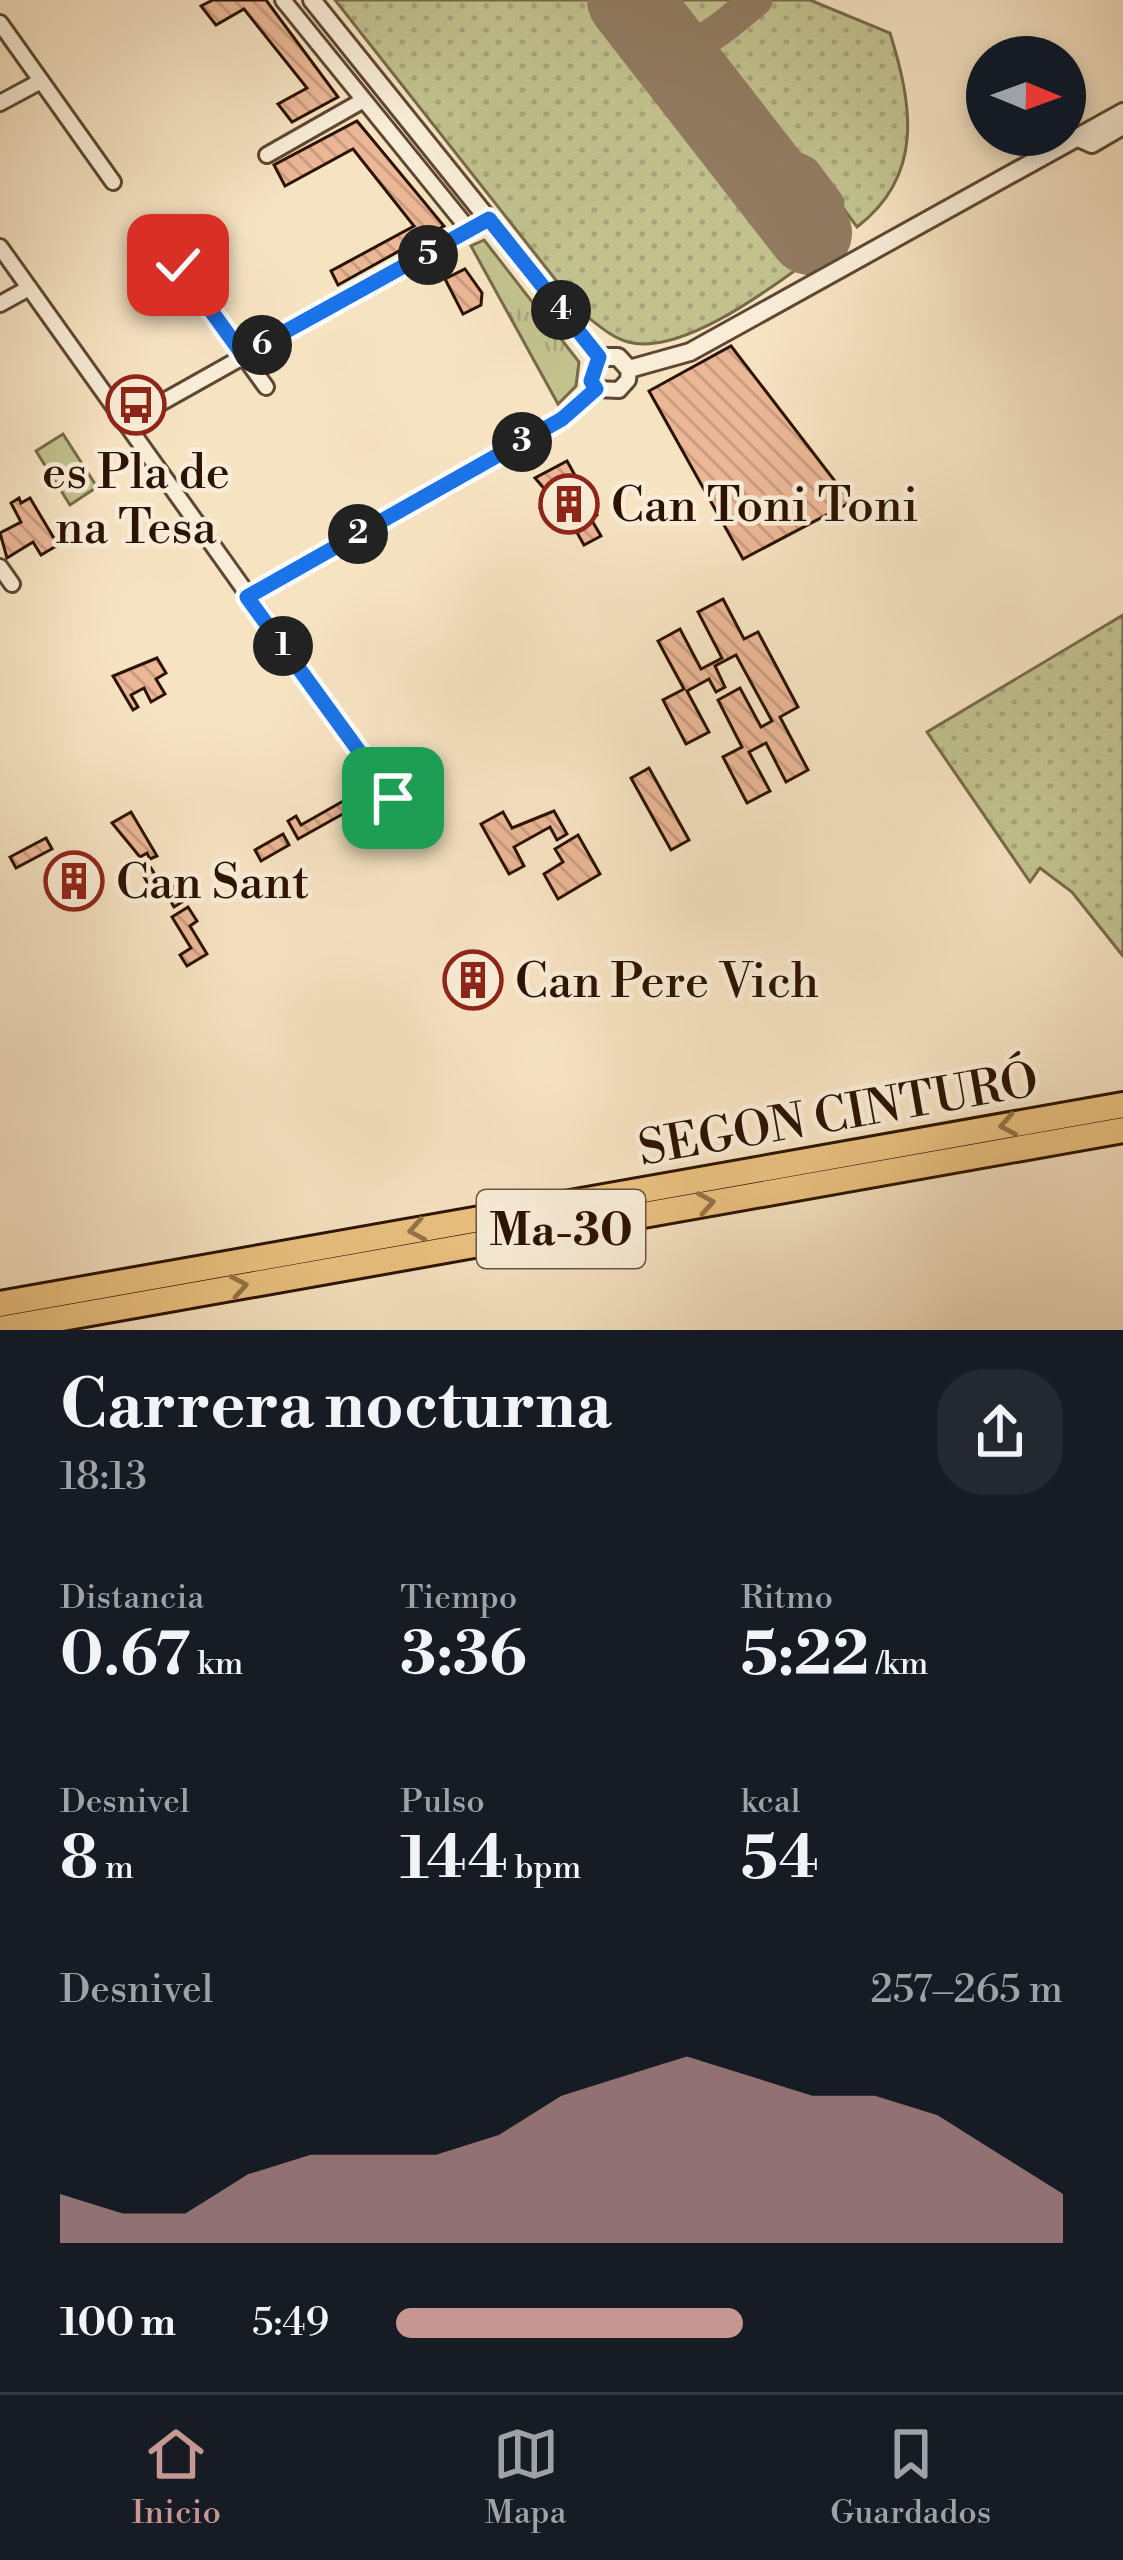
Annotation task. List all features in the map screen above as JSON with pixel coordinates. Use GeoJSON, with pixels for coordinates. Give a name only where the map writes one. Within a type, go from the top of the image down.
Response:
{"type":"FeatureCollection","features":[{"type":"Feature","properties":{"kind":"highway","name":"SEGON CINTURÓ"},"geometry":{"type":"LineString","coordinates":[[0,1304],[1123,1105]]}},
{"type":"Feature","properties":{"kind":"highway","name":"SEGON CINTURÓ"},"geometry":{"type":"LineString","coordinates":[[0,1329],[1123,1130]]}},
{"type":"Feature","properties":{"kind":"street"},"geometry":{"type":"LineString","coordinates":[[283,0],[470,231]]}},
{"type":"Feature","properties":{"kind":"street"},"geometry":{"type":"LineString","coordinates":[[312,0],[599,357]]}},
{"type":"Feature","properties":{"kind":"street"},"geometry":{"type":"LineString","coordinates":[[0,22],[113,182]]}},
{"type":"Feature","properties":{"kind":"street"},"geometry":{"type":"LineString","coordinates":[[0,104],[41,81]]}},
{"type":"Feature","properties":{"kind":"street"},"geometry":{"type":"LineString","coordinates":[[266,155],[362,101]]}},
{"type":"Feature","properties":{"kind":"street"},"geometry":{"type":"LineString","coordinates":[[1086,140],[1123,112]]}},
{"type":"Feature","properties":{"kind":"street"},"geometry":{"type":"LineString","coordinates":[[1086,140],[1123,128]]}},
{"type":"Feature","properties":{"kind":"street"},"geometry":{"type":"LineString","coordinates":[[628,369],[690,352],[1056,156]]}},
{"type":"Feature","properties":{"kind":"street"},"geometry":{"type":"LineString","coordinates":[[125,423],[489,219]]}},
{"type":"Feature","properties":{"kind":"street"},"geometry":{"type":"LineString","coordinates":[[0,247],[393,798]]}},
{"type":"Feature","properties":{"kind":"street"},"geometry":{"type":"LineString","coordinates":[[178,265],[266,387]]}},
{"type":"Feature","properties":{"kind":"street"},"geometry":{"type":"LineString","coordinates":[[0,304],[29,288]]}},
{"type":"Feature","properties":{"kind":"street"},"geometry":{"type":"LineString","coordinates":[[247,597],[562,419],[596,389],[619,390],[628,380],[628,369],[618,357],[599,357]]}},
{"type":"Feature","properties":{"kind":"street"},"geometry":{"type":"LineString","coordinates":[[596,389],[591,381],[599,357]]}},
{"type":"Feature","properties":{"kind":"street"},"geometry":{"type":"LineString","coordinates":[[0,567],[12,584]]}},
{"type":"Feature","properties":{"kind":"green space"},"geometry":{"type":"Polygon","coordinates":[[[335,0],[601,0],[804,264],[696,331],[649,344],[615,337],[581,312],[335,0]]]}},
{"type":"Feature","properties":{"kind":"green space"},"geometry":{"type":"Polygon","coordinates":[[[656,0],[739,0],[706,23],[687,26],[656,0]]]}},
{"type":"Feature","properties":{"kind":"green space"},"geometry":{"type":"Polygon","coordinates":[[[772,0],[810,0],[890,33],[907,112],[903,161],[879,207],[857,227],[811,165],[771,150],[716,76],[714,49],[772,0]]]}},
{"type":"Feature","properties":{"kind":"green space"},"geometry":{"type":"Polygon","coordinates":[[[484,240],[579,362],[576,386],[558,404],[471,246],[484,240]]]}},
{"type":"Feature","properties":{"kind":"green space"},"geometry":{"type":"Polygon","coordinates":[[[63,434],[97,487],[70,505],[36,451],[63,434]]]}},
{"type":"Feature","properties":{"kind":"green space"},"geometry":{"type":"Polygon","coordinates":[[[1123,615],[1123,956],[1072,892],[1040,868],[1030,882],[927,732],[1123,615]]]}},
{"type":"Feature","properties":{"kind":"building"},"geometry":{"type":"Polygon","coordinates":[[[213,0],[266,0],[338,97],[292,122],[278,104],[307,88],[244,9],[216,25],[201,6],[213,0]]]}},
{"type":"Feature","properties":{"kind":"building"},"geometry":{"type":"Polygon","coordinates":[[[357,121],[444,226],[338,285],[331,271],[414,226],[353,149],[285,186],[274,165],[357,121]]]}},
{"type":"Feature","properties":{"kind":"building"},"geometry":{"type":"Polygon","coordinates":[[[465,269],[482,293],[481,305],[463,314],[445,279],[465,269]]]}},
{"type":"Feature","properties":{"kind":"building"},"geometry":{"type":"Polygon","coordinates":[[[731,346],[851,502],[743,559],[649,391],[731,346]]]}},
{"type":"Feature","properties":{"kind":"building","name":"Can Toni Toni"},"geometry":{"type":"Polygon","coordinates":[[[567,461],[597,515],[591,519],[601,536],[584,545],[566,513],[548,523],[540,508],[554,500],[535,478],[567,461]]]}},
{"type":"Feature","properties":{"kind":"building"},"geometry":{"type":"Polygon","coordinates":[[[19,498],[21,503],[30,498],[58,545],[41,555],[33,542],[7,558],[0,533],[21,522],[11,503],[19,498]]]}},
{"type":"Feature","properties":{"kind":"building"},"geometry":{"type":"Polygon","coordinates":[[[723,599],[744,639],[758,632],[798,707],[780,717],[808,770],[786,782],[766,743],[749,752],[770,791],[747,803],[723,757],[742,747],[718,700],[740,688],[761,727],[772,721],[736,655],[715,666],[725,687],[716,692],[709,679],[687,691],[709,732],[686,744],[663,700],[684,689],[658,641],[680,629],[701,669],[722,658],[698,612],[723,599]]]}},
{"type":"Feature","properties":{"kind":"building"},"geometry":{"type":"Polygon","coordinates":[[[157,658],[166,673],[156,679],[165,694],[151,702],[144,688],[131,695],[138,707],[133,710],[113,676],[157,658]]]}},
{"type":"Feature","properties":{"kind":"building"},"geometry":{"type":"Polygon","coordinates":[[[649,768],[689,840],[671,850],[631,778],[649,768]]]}},
{"type":"Feature","properties":{"kind":"building"},"geometry":{"type":"Polygon","coordinates":[[[345,800],[350,810],[298,839],[288,821],[296,816],[301,825],[345,800]]]}},
{"type":"Feature","properties":{"kind":"building"},"geometry":{"type":"Polygon","coordinates":[[[554,811],[567,834],[557,840],[550,827],[514,847],[524,866],[509,874],[481,824],[503,812],[512,828],[554,811]]]}},
{"type":"Feature","properties":{"kind":"building"},"geometry":{"type":"Polygon","coordinates":[[[131,812],[157,856],[140,857],[112,823],[131,812]]]}},
{"type":"Feature","properties":{"kind":"building"},"geometry":{"type":"Polygon","coordinates":[[[283,834],[289,845],[261,861],[255,850],[283,834]]]}},
{"type":"Feature","properties":{"kind":"building"},"geometry":{"type":"Polygon","coordinates":[[[578,835],[600,874],[558,899],[544,874],[563,862],[555,849],[578,835]]]}},
{"type":"Feature","properties":{"kind":"building"},"geometry":{"type":"Polygon","coordinates":[[[46,838],[52,849],[16,868],[10,857],[46,838]]]}},
{"type":"Feature","properties":{"kind":"building","name":"Can Sant"},"geometry":{"type":"Polygon","coordinates":[[[68,861],[89,895],[80,901],[59,867],[68,861]]]}},
{"type":"Feature","properties":{"kind":"building"},"geometry":{"type":"Polygon","coordinates":[[[151,868],[159,881],[167,876],[182,902],[174,907],[163,888],[154,894],[142,873],[151,868]]]}},
{"type":"Feature","properties":{"kind":"building"},"geometry":{"type":"Polygon","coordinates":[[[188,907],[197,921],[190,926],[207,954],[187,966],[180,955],[191,948],[172,917],[188,907]]]}},
{"type":"Feature","properties":{"kind":"building","name":"Can Pere Vich"},"geometry":{"type":"Polygon","coordinates":[[[483,963],[492,976],[464,997],[454,983],[483,963]]]}},
{"type":"Feature","properties":{"kind":"taxiway"},"geometry":{"type":"LineString","coordinates":[[656,34],[669,42],[696,42],[756,0]]}},
{"type":"Feature","properties":{"kind":"taxiway"},"geometry":{"type":"LineString","coordinates":[[700,43],[692,62],[694,79],[743,145],[804,172],[828,204],[822,227],[802,234],[788,228],[771,182],[743,145]]}},
{"type":"Feature","properties":{"kind":"runway"},"geometry":{"type":"LineString","coordinates":[[629,0],[810,233]]}},
{"type":"Feature","properties":{"kind":"place","name":"es Pla de na Tesa"},"geometry":{"type":"Point","coordinates":[136,405]}},
{"type":"Feature","properties":{"kind":"place","name":"Can Toni Toni"},"geometry":{"type":"Point","coordinates":[569,504]}},
{"type":"Feature","properties":{"kind":"place","name":"Can Sant"},"geometry":{"type":"Point","coordinates":[74,881]}},
{"type":"Feature","properties":{"kind":"place","name":"Can Pere Vich"},"geometry":{"type":"Point","coordinates":[473,980]}},
{"type":"Feature","properties":{"kind":"route"},"geometry":{"type":"LineString","coordinates":[[178,265],[243,355],[489,219],[599,357],[592,366],[596,389],[562,419],[247,597],[393,798]]}}]}
